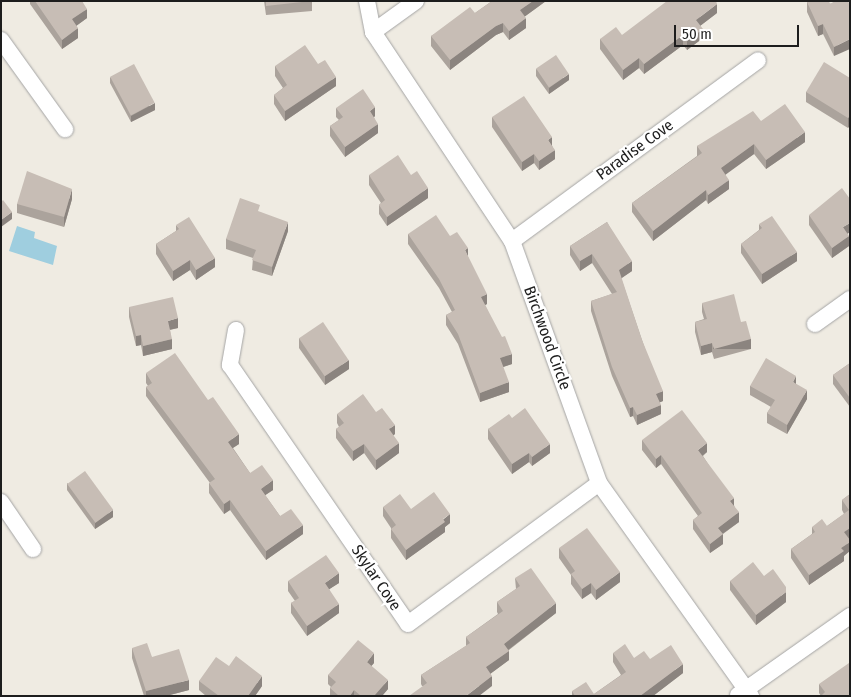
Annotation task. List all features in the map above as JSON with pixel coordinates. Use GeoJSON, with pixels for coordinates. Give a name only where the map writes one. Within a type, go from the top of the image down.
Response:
{"type":"FeatureCollection","features":[{"type":"Feature","properties":{"kind":"street"},"geometry":{"type":"LineString","coordinates":[[367,1],[373,32],[416,1]]}},
{"type":"Feature","properties":{"kind":"street","name":"Birchwood Circle"},"geometry":{"type":"LineString","coordinates":[[373,32],[512,240],[599,482],[745,694]]}},
{"type":"Feature","properties":{"kind":"street"},"geometry":{"type":"LineString","coordinates":[[1,40],[65,129]]}},
{"type":"Feature","properties":{"kind":"street","name":"Paradise Cove"},"geometry":{"type":"LineString","coordinates":[[512,240],[758,60]]}},
{"type":"Feature","properties":{"kind":"street"},"geometry":{"type":"LineString","coordinates":[[814,324],[850,299]]}},
{"type":"Feature","properties":{"kind":"street","name":"Skylar Cove"},"geometry":{"type":"LineString","coordinates":[[236,330],[230,365],[408,624],[599,482]]}},
{"type":"Feature","properties":{"kind":"street"},"geometry":{"type":"LineString","coordinates":[[1,502],[34,549]]}},
{"type":"Feature","properties":{"kind":"street"},"geometry":{"type":"LineString","coordinates":[[745,694],[850,616]]}},
{"type":"Feature","properties":{"kind":"water"},"geometry":{"type":"Polygon","coordinates":[[[17,226],[35,232],[34,238],[57,246],[53,265],[9,251],[17,226]]]}},
{"type":"Feature","properties":{"kind":"building"},"geometry":{"type":"Polygon","coordinates":[[[35,1],[82,1],[87,9],[72,19],[78,28],[62,40],[35,1]]]}},
{"type":"Feature","properties":{"kind":"building"},"geometry":{"type":"Polygon","coordinates":[[[266,1],[311,1],[266,6],[266,1]]]}},
{"type":"Feature","properties":{"kind":"building"},"geometry":{"type":"Polygon","coordinates":[[[492,1],[533,1],[520,10],[526,18],[509,31],[503,23],[496,26],[450,60],[431,36],[470,7],[475,13],[492,1]]]}},
{"type":"Feature","properties":{"kind":"building"},"geometry":{"type":"Polygon","coordinates":[[[667,1],[716,1],[717,4],[696,20],[703,29],[687,41],[683,35],[644,64],[639,58],[623,70],[600,39],[616,27],[622,35],[667,1]]]}},
{"type":"Feature","properties":{"kind":"building"},"geometry":{"type":"Polygon","coordinates":[[[829,1],[830,4],[835,1],[848,1],[850,5],[850,39],[834,47],[823,24],[818,26],[807,2],[829,1]]]}},
{"type":"Feature","properties":{"kind":"building"},"geometry":{"type":"Polygon","coordinates":[[[305,45],[318,64],[325,60],[336,77],[285,111],[274,95],[287,85],[275,66],[305,45]]]}},
{"type":"Feature","properties":{"kind":"building"},"geometry":{"type":"Polygon","coordinates":[[[556,55],[569,74],[549,87],[536,68],[556,55]]]}},
{"type":"Feature","properties":{"kind":"building"},"geometry":{"type":"Polygon","coordinates":[[[824,62],[850,78],[850,116],[848,118],[806,92],[824,62]]]}},
{"type":"Feature","properties":{"kind":"building"},"geometry":{"type":"Polygon","coordinates":[[[134,64],[155,103],[131,116],[110,77],[134,64]]]}},
{"type":"Feature","properties":{"kind":"building"},"geometry":{"type":"Polygon","coordinates":[[[363,89],[375,107],[370,111],[378,124],[345,147],[330,126],[343,117],[336,108],[363,89]]]}},
{"type":"Feature","properties":{"kind":"building"},"geometry":{"type":"Polygon","coordinates":[[[524,96],[552,137],[548,140],[555,150],[539,161],[534,154],[522,162],[492,117],[524,96]]]}},
{"type":"Feature","properties":{"kind":"building"},"geometry":{"type":"Polygon","coordinates":[[[785,104],[805,132],[766,160],[754,144],[721,168],[729,180],[708,195],[706,190],[653,231],[632,203],[702,153],[697,146],[753,111],[761,121],[785,104]]]}},
{"type":"Feature","properties":{"kind":"building"},"geometry":{"type":"Polygon","coordinates":[[[398,155],[411,175],[417,171],[428,188],[387,217],[379,205],[385,200],[369,175],[398,155]]]}},
{"type":"Feature","properties":{"kind":"building"},"geometry":{"type":"Polygon","coordinates":[[[27,171],[72,189],[64,217],[17,204],[27,171]]]}},
{"type":"Feature","properties":{"kind":"building"},"geometry":{"type":"Polygon","coordinates":[[[842,188],[850,199],[850,223],[843,227],[849,236],[832,248],[809,215],[842,188]]]}},
{"type":"Feature","properties":{"kind":"building"},"geometry":{"type":"Polygon","coordinates":[[[240,198],[260,205],[258,211],[288,222],[272,267],[252,260],[256,250],[226,239],[240,198]]]}},
{"type":"Feature","properties":{"kind":"building"},"geometry":{"type":"Polygon","coordinates":[[[3,200],[12,212],[1,220],[1,202],[3,200]]]}},
{"type":"Feature","properties":{"kind":"building"},"geometry":{"type":"Polygon","coordinates":[[[436,215],[450,236],[457,232],[468,248],[465,250],[487,294],[481,297],[502,337],[505,336],[512,354],[500,358],[509,382],[480,393],[458,334],[446,315],[455,310],[439,279],[408,234],[436,215]]]}},
{"type":"Feature","properties":{"kind":"building"},"geometry":{"type":"Polygon","coordinates":[[[772,216],[797,252],[762,274],[741,244],[762,228],[759,224],[772,216]]]}},
{"type":"Feature","properties":{"kind":"building"},"geometry":{"type":"Polygon","coordinates":[[[189,217],[215,258],[196,270],[190,260],[173,271],[156,244],[179,229],[176,225],[189,217]]]}},
{"type":"Feature","properties":{"kind":"building"},"geometry":{"type":"Polygon","coordinates":[[[607,222],[632,261],[619,270],[642,340],[663,391],[656,394],[661,405],[637,415],[633,407],[630,408],[612,367],[591,301],[617,292],[592,254],[580,261],[570,246],[607,222]]]}},
{"type":"Feature","properties":{"kind":"building"},"geometry":{"type":"Polygon","coordinates":[[[734,294],[741,322],[746,321],[751,339],[714,349],[712,343],[701,346],[695,322],[707,319],[702,303],[734,294]]]}},
{"type":"Feature","properties":{"kind":"building"},"geometry":{"type":"Polygon","coordinates":[[[173,297],[178,318],[168,321],[172,339],[143,346],[141,335],[136,336],[129,307],[173,297]]]}},
{"type":"Feature","properties":{"kind":"building"},"geometry":{"type":"Polygon","coordinates":[[[323,322],[349,360],[325,376],[299,338],[323,322]]]}},
{"type":"Feature","properties":{"kind":"building"},"geometry":{"type":"Polygon","coordinates":[[[175,353],[208,400],[213,397],[239,434],[228,442],[250,473],[262,465],[273,480],[261,489],[280,516],[291,509],[303,525],[266,551],[230,500],[224,504],[209,483],[215,479],[146,387],[152,383],[146,373],[175,353]]]}},
{"type":"Feature","properties":{"kind":"building"},"geometry":{"type":"Polygon","coordinates":[[[766,358],[796,376],[793,382],[807,390],[787,425],[767,413],[775,400],[750,386],[766,358]]]}},
{"type":"Feature","properties":{"kind":"building"},"geometry":{"type":"Polygon","coordinates":[[[850,363],[850,398],[833,375],[850,363]]]}},
{"type":"Feature","properties":{"kind":"building"},"geometry":{"type":"Polygon","coordinates":[[[363,394],[376,412],[382,408],[395,425],[389,429],[399,443],[376,460],[364,444],[353,451],[336,429],[344,423],[337,414],[363,394]]]}},
{"type":"Feature","properties":{"kind":"building"},"geometry":{"type":"Polygon","coordinates":[[[525,408],[550,444],[532,457],[529,453],[512,464],[488,429],[509,414],[512,418],[525,408]]]}},
{"type":"Feature","properties":{"kind":"building"},"geometry":{"type":"Polygon","coordinates":[[[682,410],[707,443],[698,450],[734,498],[730,501],[739,512],[718,528],[723,534],[710,544],[693,520],[702,513],[661,455],[656,459],[642,440],[682,410]]]}},
{"type":"Feature","properties":{"kind":"building"},"geometry":{"type":"Polygon","coordinates":[[[85,471],[113,510],[95,523],[67,484],[85,471]]]}},
{"type":"Feature","properties":{"kind":"building"},"geometry":{"type":"Polygon","coordinates":[[[434,492],[450,514],[443,519],[445,522],[406,550],[391,529],[396,525],[383,507],[400,494],[411,509],[434,492]]]}},
{"type":"Feature","properties":{"kind":"building"},"geometry":{"type":"Polygon","coordinates":[[[850,494],[850,528],[844,532],[850,542],[841,548],[844,551],[809,575],[791,549],[815,532],[812,527],[822,519],[827,526],[849,510],[842,500],[850,494]]]}},
{"type":"Feature","properties":{"kind":"building"},"geometry":{"type":"Polygon","coordinates":[[[587,528],[620,572],[596,590],[591,583],[582,589],[571,574],[575,571],[559,548],[587,528]]]}},
{"type":"Feature","properties":{"kind":"building"},"geometry":{"type":"Polygon","coordinates":[[[326,555],[339,573],[325,583],[339,604],[307,626],[291,603],[299,598],[288,581],[326,555]]]}},
{"type":"Feature","properties":{"kind":"building"},"geometry":{"type":"Polygon","coordinates":[[[753,562],[764,576],[773,569],[786,587],[786,592],[756,615],[730,581],[753,562]]]}},
{"type":"Feature","properties":{"kind":"building"},"geometry":{"type":"Polygon","coordinates":[[[531,568],[556,603],[504,644],[509,651],[486,667],[492,676],[466,696],[409,696],[427,683],[421,675],[470,643],[466,637],[503,611],[497,602],[520,586],[515,578],[531,568]]]}},
{"type":"Feature","properties":{"kind":"building"},"geometry":{"type":"Polygon","coordinates":[[[358,640],[374,653],[367,662],[388,680],[374,696],[361,696],[354,690],[350,696],[339,696],[330,688],[336,682],[328,675],[358,640]]]}},
{"type":"Feature","properties":{"kind":"building"},"geometry":{"type":"Polygon","coordinates":[[[147,643],[152,657],[179,649],[189,680],[146,691],[132,648],[147,643]]]}},
{"type":"Feature","properties":{"kind":"building"},"geometry":{"type":"Polygon","coordinates":[[[625,644],[634,658],[644,651],[650,659],[671,645],[683,664],[640,696],[575,696],[572,691],[586,682],[594,694],[626,672],[613,653],[625,644]]]}},
{"type":"Feature","properties":{"kind":"building"},"geometry":{"type":"Polygon","coordinates":[[[236,656],[262,676],[248,696],[219,696],[199,681],[216,657],[229,666],[236,656]]]}},
{"type":"Feature","properties":{"kind":"building"},"geometry":{"type":"Polygon","coordinates":[[[849,663],[850,696],[821,696],[825,692],[819,684],[849,663]]]}}]}
